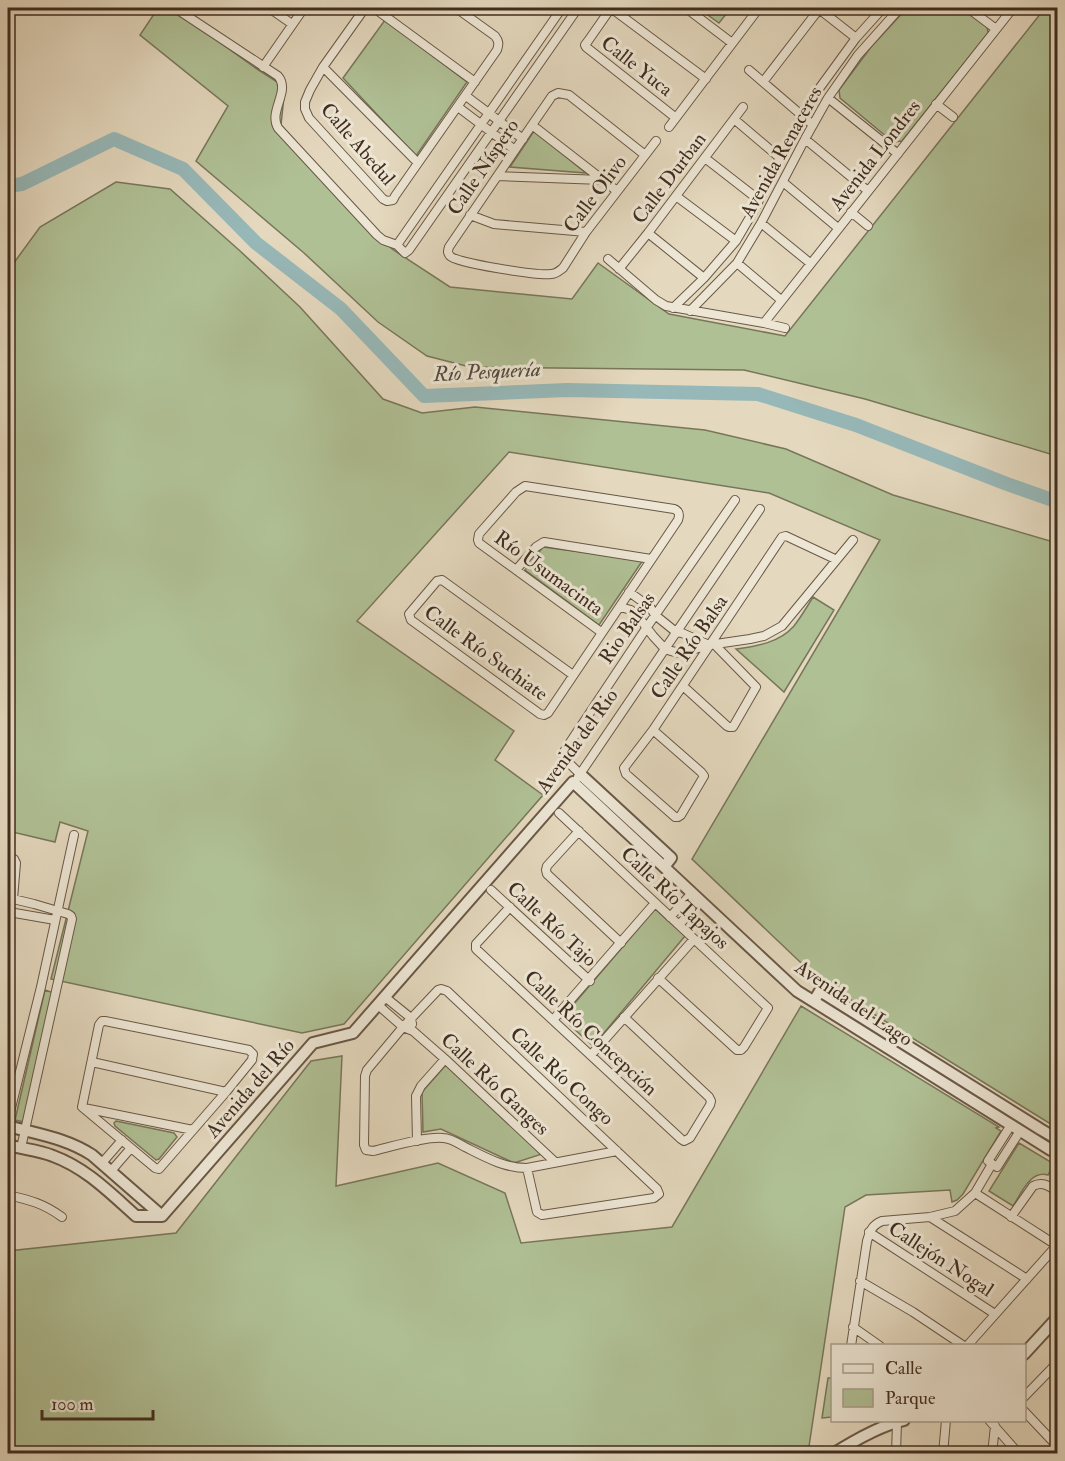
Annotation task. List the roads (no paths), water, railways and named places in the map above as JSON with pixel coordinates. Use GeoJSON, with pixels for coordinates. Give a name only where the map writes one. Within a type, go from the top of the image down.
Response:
{"type":"FeatureCollection","features":[{"type":"Feature","properties":{"kind":"street"},"geometry":{"type":"LineString","coordinates":[[176,8],[278,76],[282,81],[274,118],[278,128],[377,235],[397,245],[405,253],[578,8]]}},
{"type":"Feature","properties":{"kind":"street"},"geometry":{"type":"LineString","coordinates":[[269,8],[292,24]]}},
{"type":"Feature","properties":{"kind":"street"},"geometry":{"type":"LineString","coordinates":[[263,67],[304,8]]}},
{"type":"Feature","properties":{"kind":"street","name":"Calle Abedul"},"geometry":{"type":"LineString","coordinates":[[365,8],[323,67],[310,90],[305,109],[309,118],[383,200],[387,201],[393,200],[499,45],[495,36],[456,8]]}},
{"type":"Feature","properties":{"kind":"street"},"geometry":{"type":"LineString","coordinates":[[374,8],[475,82]]}},
{"type":"Feature","properties":{"kind":"street"},"geometry":{"type":"LineString","coordinates":[[397,245],[562,8]]}},
{"type":"Feature","properties":{"kind":"street"},"geometry":{"type":"LineString","coordinates":[[611,8],[706,79]]}},
{"type":"Feature","properties":{"kind":"street","name":"Calle Yuca"},"geometry":{"type":"LineString","coordinates":[[611,8],[585,45],[586,47],[676,118]]}},
{"type":"Feature","properties":{"kind":"street"},"geometry":{"type":"LineString","coordinates":[[686,8],[732,43]]}},
{"type":"Feature","properties":{"kind":"street"},"geometry":{"type":"LineString","coordinates":[[669,127],[759,8]]}},
{"type":"Feature","properties":{"kind":"street"},"geometry":{"type":"LineString","coordinates":[[763,82],[819,8],[856,39]]}},
{"type":"Feature","properties":{"kind":"street","name":"Avenida Renaceres"},"geometry":{"type":"LineString","coordinates":[[673,308],[704,278],[735,241],[746,225],[802,116],[819,89],[856,39],[884,8]]}},
{"type":"Feature","properties":{"kind":"street"},"geometry":{"type":"LineString","coordinates":[[968,8],[996,29]]}},
{"type":"Feature","properties":{"kind":"street","name":"Avenida Londres"},"geometry":{"type":"LineString","coordinates":[[764,322],[1013,8]]}},
{"type":"Feature","properties":{"kind":"street","name":"Avenida Renaceres"},"geometry":{"type":"LineString","coordinates":[[690,311],[737,263],[828,98],[858,55],[895,9]]}},
{"type":"Feature","properties":{"kind":"street"},"geometry":{"type":"LineString","coordinates":[[323,67],[418,164]]}},
{"type":"Feature","properties":{"kind":"street"},"geometry":{"type":"LineString","coordinates":[[749,70],[813,125]]}},
{"type":"Feature","properties":{"kind":"street","name":"Calle Níspero"},"geometry":{"type":"LineString","coordinates":[[563,268],[558,272],[547,274],[483,266],[456,260],[448,251],[552,96],[558,93],[569,95],[645,155]]}},
{"type":"Feature","properties":{"kind":"street"},"geometry":{"type":"LineString","coordinates":[[466,96],[523,139]]}},
{"type":"Feature","properties":{"kind":"street"},"geometry":{"type":"LineString","coordinates":[[828,98],[898,154]]}},
{"type":"Feature","properties":{"kind":"street"},"geometry":{"type":"LineString","coordinates":[[936,104],[953,117]]}},
{"type":"Feature","properties":{"kind":"street"},"geometry":{"type":"LineString","coordinates":[[458,107],[515,150]]}},
{"type":"Feature","properties":{"kind":"street","name":"Calle Durban"},"geometry":{"type":"LineString","coordinates":[[619,269],[743,107]]}},
{"type":"Feature","properties":{"kind":"street"},"geometry":{"type":"LineString","coordinates":[[734,119],[780,158]]}},
{"type":"Feature","properties":{"kind":"street"},"geometry":{"type":"LineString","coordinates":[[532,125],[617,191]]}},
{"type":"Feature","properties":{"kind":"street"},"geometry":{"type":"LineString","coordinates":[[805,139],[868,191]]}},
{"type":"Feature","properties":{"kind":"street","name":"Calle Olivo"},"geometry":{"type":"LineString","coordinates":[[563,268],[586,232],[656,141]]}},
{"type":"Feature","properties":{"kind":"street"},"geometry":{"type":"LineString","coordinates":[[705,158],[759,200]]}},
{"type":"Feature","properties":{"kind":"street"},"geometry":{"type":"LineString","coordinates":[[498,176],[602,180]]}},
{"type":"Feature","properties":{"kind":"street"},"geometry":{"type":"LineString","coordinates":[[783,182],[838,228]]}},
{"type":"Feature","properties":{"kind":"street"},"geometry":{"type":"LineString","coordinates":[[676,196],[735,241]]}},
{"type":"Feature","properties":{"kind":"street"},"geometry":{"type":"LineString","coordinates":[[851,212],[868,226]]}},
{"type":"Feature","properties":{"kind":"street"},"geometry":{"type":"LineString","coordinates":[[470,215],[495,224],[586,232]]}},
{"type":"Feature","properties":{"kind":"street"},"geometry":{"type":"LineString","coordinates":[[761,223],[810,263]]}},
{"type":"Feature","properties":{"kind":"street"},"geometry":{"type":"LineString","coordinates":[[648,233],[704,278]]}},
{"type":"Feature","properties":{"kind":"street"},"geometry":{"type":"LineString","coordinates":[[608,259],[666,306],[764,322],[785,328]]}},
{"type":"Feature","properties":{"kind":"street"},"geometry":{"type":"LineString","coordinates":[[737,263],[781,300]]}},
{"type":"Feature","properties":{"kind":"street","name":"Río Usumacinta"},"geometry":{"type":"LineString","coordinates":[[525,486],[678,511],[678,520],[651,559],[601,632],[479,543],[478,537],[516,492],[525,486]]}},
{"type":"Feature","properties":{"kind":"street","name":"Rio Balsas"},"geometry":{"type":"LineString","coordinates":[[577,778],[565,759],[563,754],[565,750],[735,500]]}},
{"type":"Feature","properties":{"kind":"street","name":"Avenida del Rio"},"geometry":{"type":"LineString","coordinates":[[382,1001],[577,778],[759,509]]}},
{"type":"Feature","properties":{"kind":"street","name":"Calle Río Balsa"},"geometry":{"type":"LineString","coordinates":[[653,730],[703,774],[703,779],[680,817],[675,817],[625,772],[624,768],[712,645],[781,539],[786,536],[835,560]]}},
{"type":"Feature","properties":{"kind":"street"},"geometry":{"type":"LineString","coordinates":[[620,607],[638,615],[664,649],[681,653],[764,636],[782,626],[853,540]]}},
{"type":"Feature","properties":{"kind":"street"},"geometry":{"type":"LineString","coordinates":[[516,570],[536,547],[546,542],[651,559]]}},
{"type":"Feature","properties":{"kind":"street","name":"Calle Río Suchiate"},"geometry":{"type":"LineString","coordinates":[[440,579],[573,675],[548,713],[540,714],[411,620],[409,614],[440,579]]}},
{"type":"Feature","properties":{"kind":"street"},"geometry":{"type":"LineString","coordinates":[[629,592],[651,607],[656,615],[676,632],[712,645],[756,687],[731,728],[683,686]]}},
{"type":"Feature","properties":{"kind":"street"},"geometry":{"type":"LineString","coordinates":[[573,675],[601,632]]}},
{"type":"Feature","properties":{"kind":"street"},"geometry":{"type":"LineString","coordinates":[[577,778],[671,858],[663,867]]}},
{"type":"Feature","properties":{"kind":"street","name":"Avenida del Lago"},"geometry":{"type":"LineString","coordinates":[[577,778],[663,867],[797,991],[1051,1150],[1058,1150]]}},
{"type":"Feature","properties":{"kind":"street","name":"Calle Río Tapajos"},"geometry":{"type":"LineString","coordinates":[[559,813],[768,1008],[744,1047],[736,1050],[658,978]]}},
{"type":"Feature","properties":{"kind":"street"},"geometry":{"type":"LineString","coordinates":[[579,831],[547,866],[546,870],[549,877],[621,943]]}},
{"type":"Feature","properties":{"kind":"street"},"geometry":{"type":"LineString","coordinates":[[8,1120],[41,987],[74,835]]}},
{"type":"Feature","properties":{"kind":"street"},"geometry":{"type":"LineString","coordinates":[[8,857],[16,863],[13,900],[57,910],[68,914],[72,919],[21,1148]]}},
{"type":"Feature","properties":{"kind":"street","name":"Calle Río Tajo"},"geometry":{"type":"LineString","coordinates":[[491,890],[589,981]]}},
{"type":"Feature","properties":{"kind":"street"},"geometry":{"type":"LineString","coordinates":[[670,917],[696,897]]}},
{"type":"Feature","properties":{"kind":"street"},"geometry":{"type":"LineString","coordinates":[[679,925],[696,897]]}},
{"type":"Feature","properties":{"kind":"street"},"geometry":{"type":"LineString","coordinates":[[553,1020],[656,903]]}},
{"type":"Feature","properties":{"kind":"street","name":"Calle Río Concepción"},"geometry":{"type":"LineString","coordinates":[[510,907],[475,947],[478,951],[681,1139],[687,1140],[711,1101],[707,1094],[624,1017]]}},
{"type":"Feature","properties":{"kind":"street"},"geometry":{"type":"LineString","coordinates":[[8,919],[9,912],[55,920]]}},
{"type":"Feature","properties":{"kind":"street"},"geometry":{"type":"LineString","coordinates":[[591,1055],[694,939]]}},
{"type":"Feature","properties":{"kind":"street"},"geometry":{"type":"LineString","coordinates":[[41,987],[56,991]]}},
{"type":"Feature","properties":{"kind":"street","name":"Calle Río Congo"},"geometry":{"type":"LineString","coordinates":[[411,1018],[438,990],[441,988],[447,991],[657,1189],[659,1194],[654,1198],[542,1215],[537,1212],[527,1168]]}},
{"type":"Feature","properties":{"kind":"street","name":"Avenida del Lago"},"geometry":{"type":"LineString","coordinates":[[814,1001],[820,991],[1040,1129],[1058,1137]]}},
{"type":"Feature","properties":{"kind":"street"},"geometry":{"type":"LineString","coordinates":[[382,1001],[411,1018],[367,1070],[364,1145],[366,1150],[373,1151],[417,1141],[444,1138],[504,1165],[516,1168],[527,1168],[617,1151]]}},
{"type":"Feature","properties":{"kind":"street","name":"Calle Río Ganges"},"geometry":{"type":"LineString","coordinates":[[382,1001],[403,1027],[413,1031],[445,1059],[555,1162]]}},
{"type":"Feature","properties":{"kind":"street","name":"Avenida del Río"},"geometry":{"type":"LineString","coordinates":[[162,1216],[313,1043],[353,1033],[382,1001]]}},
{"type":"Feature","properties":{"kind":"street","name":"Calle Río Ganges"},"geometry":{"type":"LineString","coordinates":[[411,1018],[413,1031]]}},
{"type":"Feature","properties":{"kind":"street"},"geometry":{"type":"LineString","coordinates":[[105,1021],[249,1050],[253,1054],[252,1060],[226,1092],[159,1168],[155,1168],[82,1107],[99,1025],[105,1021]]}},
{"type":"Feature","properties":{"kind":"street"},"geometry":{"type":"LineString","coordinates":[[909,1061],[915,1050]]}},
{"type":"Feature","properties":{"kind":"street"},"geometry":{"type":"LineString","coordinates":[[417,1141],[416,1096],[445,1059]]}},
{"type":"Feature","properties":{"kind":"street"},"geometry":{"type":"LineString","coordinates":[[92,1062],[226,1092]]}},
{"type":"Feature","properties":{"kind":"street"},"geometry":{"type":"LineString","coordinates":[[82,1107],[193,1130]]}},
{"type":"Feature","properties":{"kind":"street"},"geometry":{"type":"LineString","coordinates":[[8,1126],[60,1139],[87,1152],[162,1216]]}},
{"type":"Feature","properties":{"kind":"street"},"geometry":{"type":"LineString","coordinates":[[851,1344],[869,1232],[882,1221],[955,1211],[975,1193],[1016,1128]]}},
{"type":"Feature","properties":{"kind":"street"},"geometry":{"type":"LineString","coordinates":[[95,1180],[106,1167],[122,1140]]}},
{"type":"Feature","properties":{"kind":"street"},"geometry":{"type":"LineString","coordinates":[[8,1145],[66,1161],[87,1173],[136,1216],[162,1216]]}},
{"type":"Feature","properties":{"kind":"street"},"geometry":{"type":"LineString","coordinates":[[106,1167],[131,1148]]}},
{"type":"Feature","properties":{"kind":"street"},"geometry":{"type":"LineString","coordinates":[[1011,1217],[1033,1186],[1042,1184],[1058,1192]]}},
{"type":"Feature","properties":{"kind":"street"},"geometry":{"type":"LineString","coordinates":[[968,1344],[1057,1245],[975,1193]]}},
{"type":"Feature","properties":{"kind":"street"},"geometry":{"type":"LineString","coordinates":[[8,1195],[33,1200],[62,1217]]}},
{"type":"Feature","properties":{"kind":"street"},"geometry":{"type":"LineString","coordinates":[[930,1216],[1027,1279]]}},
{"type":"Feature","properties":{"kind":"street","name":"Callejón Nogal"},"geometry":{"type":"LineString","coordinates":[[869,1232],[995,1314]]}},
{"type":"Feature","properties":{"kind":"street"},"geometry":{"type":"LineString","coordinates":[[860,1281],[963,1344]]}},
{"type":"Feature","properties":{"kind":"street"},"geometry":{"type":"LineString","coordinates":[[1026,1352],[1058,1317]]}},
{"type":"Feature","properties":{"kind":"street"},"geometry":{"type":"LineString","coordinates":[[853,1327],[877,1344]]}},
{"type":"Feature","properties":{"kind":"street"},"geometry":{"type":"LineString","coordinates":[[1026,1395],[1058,1362]]}},
{"type":"Feature","properties":{"kind":"street"},"geometry":{"type":"LineString","coordinates":[[1051,1369],[1058,1376]]}},
{"type":"Feature","properties":{"kind":"street"},"geometry":{"type":"LineString","coordinates":[[1026,1414],[1058,1447]]}},
{"type":"Feature","properties":{"kind":"street"},"geometry":{"type":"LineString","coordinates":[[833,1454],[849,1448],[878,1429],[897,1422]]}},
{"type":"Feature","properties":{"kind":"street"},"geometry":{"type":"LineString","coordinates":[[896,1454],[900,1422]]}},
{"type":"Feature","properties":{"kind":"street"},"geometry":{"type":"LineString","coordinates":[[943,1454],[946,1422]]}},
{"type":"Feature","properties":{"kind":"street"},"geometry":{"type":"LineString","coordinates":[[992,1423],[992,1454]]}},
{"type":"Feature","properties":{"kind":"street"},"geometry":{"type":"LineString","coordinates":[[992,1423],[1019,1454]]}},
{"type":"Feature","properties":{"kind":"waterway","name":"Río Pesquería"},"geometry":{"type":"LineString","coordinates":[[8,186],[22,184],[114,139],[183,169],[256,243],[341,309],[424,396],[567,390],[758,394],[856,425],[1058,502]]}}]}
